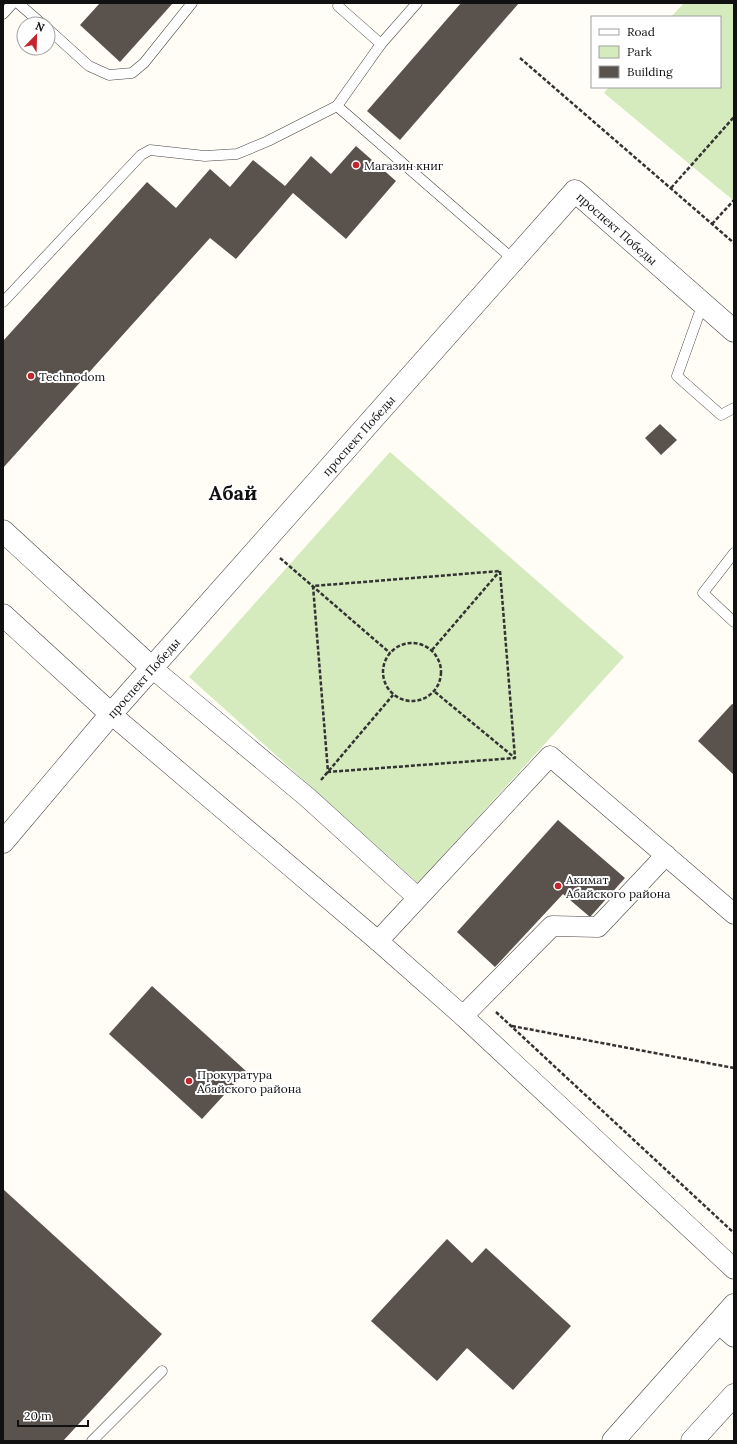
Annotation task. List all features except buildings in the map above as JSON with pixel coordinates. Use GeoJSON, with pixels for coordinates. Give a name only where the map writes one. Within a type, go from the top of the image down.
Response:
{"type":"FeatureCollection","features":[{"type":"Feature","properties":{"kind":"street","name":"проспект Победы"},"geometry":{"type":"LineString","coordinates":[[3,842],[111,714],[575,190],[734,331]]}},
{"type":"Feature","properties":{"kind":"street"},"geometry":{"type":"LineString","coordinates":[[3,531],[152,668],[307,797],[418,898]]}},
{"type":"Feature","properties":{"kind":"street"},"geometry":{"type":"LineString","coordinates":[[3,615],[111,714],[378,941],[463,1016],[734,1269]]}},
{"type":"Feature","properties":{"kind":"street"},"geometry":{"type":"LineString","coordinates":[[378,941],[550,756],[734,914]]}},
{"type":"Feature","properties":{"kind":"street"},"geometry":{"type":"LineString","coordinates":[[463,1016],[552,926],[598,927],[666,855]]}},
{"type":"Feature","properties":{"kind":"street"},"geometry":{"type":"LineString","coordinates":[[613,1441],[726,1330],[734,1305]]}},
{"type":"Feature","properties":{"kind":"street"},"geometry":{"type":"LineString","coordinates":[[692,1441],[734,1395]]}},
{"type":"Feature","properties":{"kind":"lane"},"geometry":{"type":"LineString","coordinates":[[3,14],[13,3]]}},
{"type":"Feature","properties":{"kind":"lane"},"geometry":{"type":"LineString","coordinates":[[18,3],[33,16]]}},
{"type":"Feature","properties":{"kind":"lane"},"geometry":{"type":"LineString","coordinates":[[56,37],[89,66],[109,75],[132,73],[144,63],[192,3]]}},
{"type":"Feature","properties":{"kind":"lane"},"geometry":{"type":"LineString","coordinates":[[3,302],[141,155],[150,150],[205,156],[237,154],[268,141],[337,106],[381,44],[417,3]]}},
{"type":"Feature","properties":{"kind":"lane"},"geometry":{"type":"LineString","coordinates":[[337,4],[381,44]]}},
{"type":"Feature","properties":{"kind":"lane"},"geometry":{"type":"LineString","coordinates":[[337,106],[514,260]]}},
{"type":"Feature","properties":{"kind":"lane"},"geometry":{"type":"LineString","coordinates":[[703,303],[677,376],[721,415],[734,408]]}},
{"type":"Feature","properties":{"kind":"lane"},"geometry":{"type":"LineString","coordinates":[[734,553],[703,593],[734,622]]}},
{"type":"Feature","properties":{"kind":"lane"},"geometry":{"type":"LineString","coordinates":[[92,1441],[162,1371]]}},
{"type":"Feature","properties":{"kind":"path"},"geometry":{"type":"LineString","coordinates":[[520,58],[734,243]]}},
{"type":"Feature","properties":{"kind":"path"},"geometry":{"type":"LineString","coordinates":[[671,188],[734,117]]}},
{"type":"Feature","properties":{"kind":"path"},"geometry":{"type":"LineString","coordinates":[[712,224],[734,200]]}},
{"type":"Feature","properties":{"kind":"path"},"geometry":{"type":"LineString","coordinates":[[262,544],[390,653]]}},
{"type":"Feature","properties":{"kind":"path"},"geometry":{"type":"LineString","coordinates":[[313,586],[500,571]]}},
{"type":"Feature","properties":{"kind":"path"},"geometry":{"type":"LineString","coordinates":[[432,650],[500,571]]}},
{"type":"Feature","properties":{"kind":"path"},"geometry":{"type":"LineString","coordinates":[[500,571],[515,758]]}},
{"type":"Feature","properties":{"kind":"path"},"geometry":{"type":"LineString","coordinates":[[313,586],[328,772]]}},
{"type":"Feature","properties":{"kind":"path"},"geometry":{"type":"LineString","coordinates":[[418,643],[432,650],[440,662],[441,678],[435,692],[422,700],[407,701],[393,695],[384,682],[383,667],[390,653],[402,644],[418,643]]}},
{"type":"Feature","properties":{"kind":"path"},"geometry":{"type":"LineString","coordinates":[[435,692],[515,758]]}},
{"type":"Feature","properties":{"kind":"path"},"geometry":{"type":"LineString","coordinates":[[307,797],[393,695]]}},
{"type":"Feature","properties":{"kind":"path"},"geometry":{"type":"LineString","coordinates":[[328,772],[515,758]]}},
{"type":"Feature","properties":{"kind":"path"},"geometry":{"type":"LineString","coordinates":[[481,998],[734,1233]]}},
{"type":"Feature","properties":{"kind":"path"},"geometry":{"type":"LineString","coordinates":[[512,1026],[734,1068]]}},
{"type":"Feature","properties":{"kind":"green space"},"geometry":{"type":"Polygon","coordinates":[[[684,3],[734,3],[734,201],[604,93],[608,88],[721,88],[721,16],[672,16],[684,3]]]}},
{"type":"Feature","properties":{"kind":"green space"},"geometry":{"type":"Polygon","coordinates":[[[390,452],[624,657],[418,883],[189,677],[390,452]]]}},
{"type":"Feature","properties":{"kind":"place","name":"Магазин книг"},"geometry":{"type":"Point","coordinates":[356,165]}},
{"type":"Feature","properties":{"kind":"place","name":"Technodom"},"geometry":{"type":"Point","coordinates":[31,376]}},
{"type":"Feature","properties":{"kind":"place","name":"Акимат Абайского района"},"geometry":{"type":"Point","coordinates":[558,886]}},
{"type":"Feature","properties":{"kind":"place","name":"Прокуратура Абайского района"},"geometry":{"type":"Point","coordinates":[189,1081]}},
{"type":"Feature","properties":{"kind":"district","name":"Абай"},"geometry":{"type":"Point","coordinates":[233,492]}}]}
